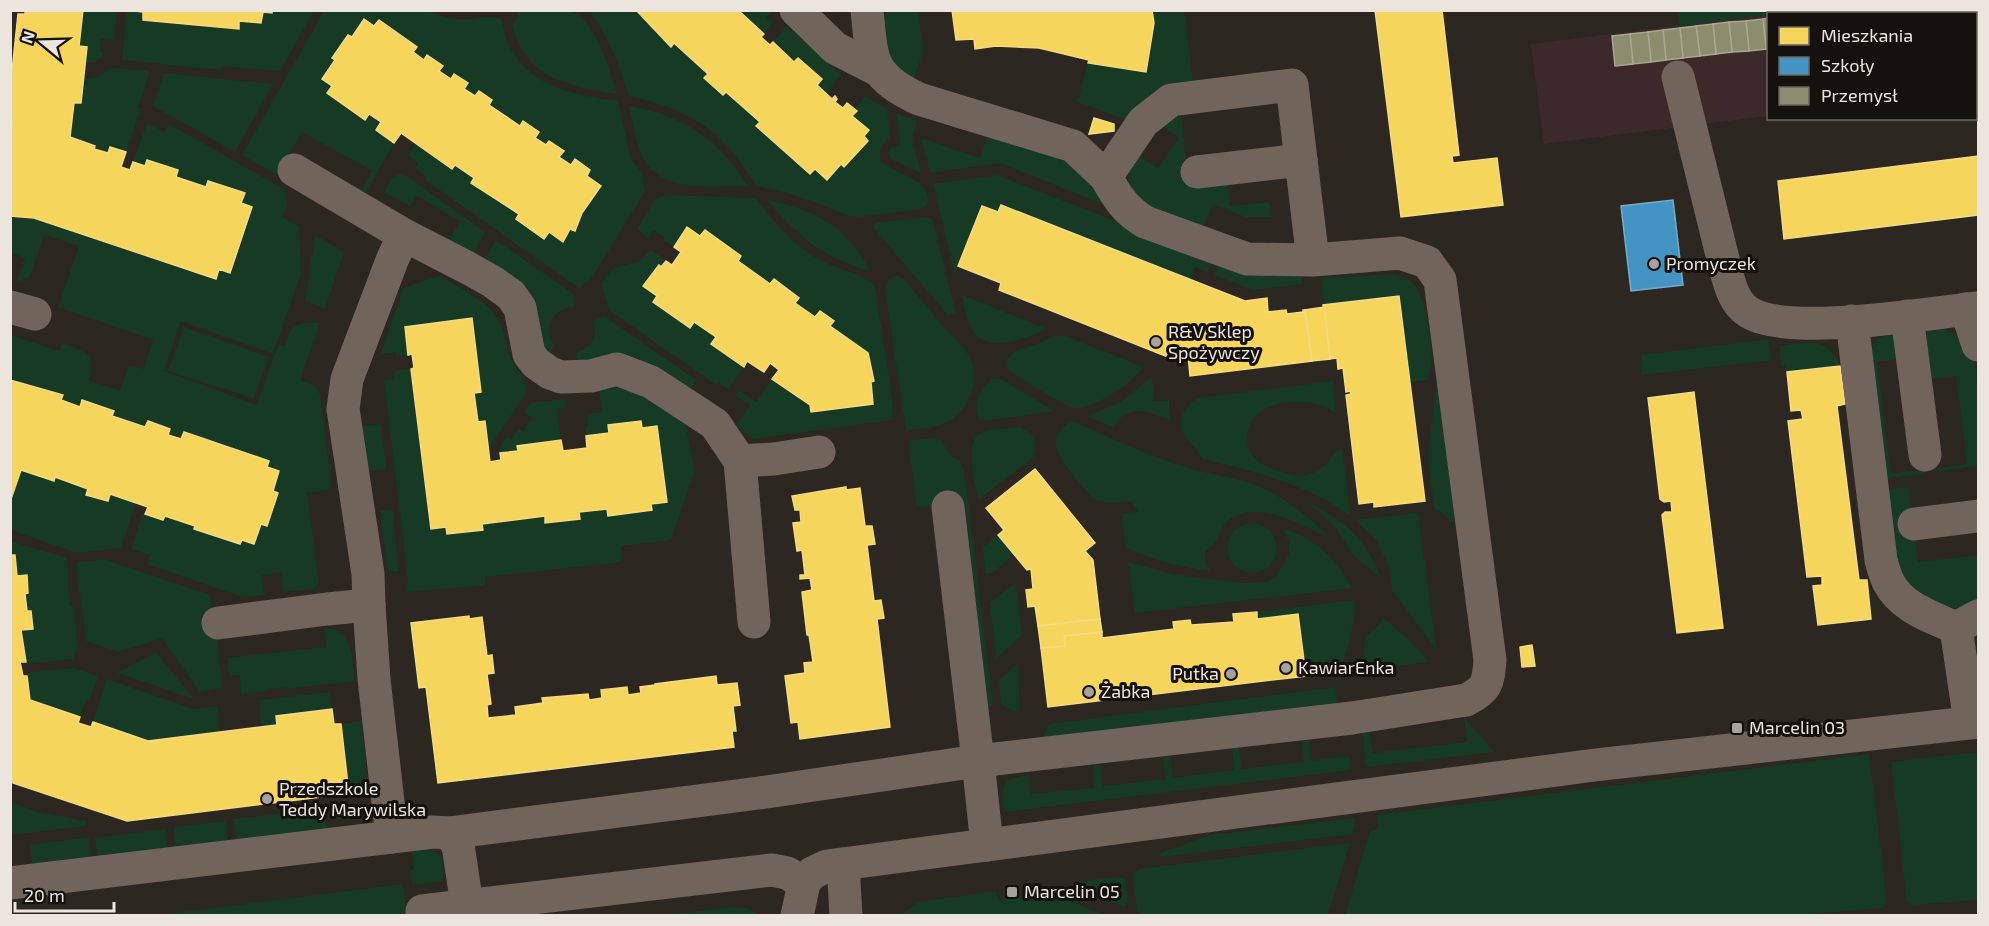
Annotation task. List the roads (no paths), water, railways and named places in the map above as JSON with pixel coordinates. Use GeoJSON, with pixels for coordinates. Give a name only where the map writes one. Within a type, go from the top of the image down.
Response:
{"type":"FeatureCollection","features":[{"type":"Feature","properties":{"kind":"street"},"geometry":{"type":"LineString","coordinates":[[796,10],[835,48],[864,65],[878,70]]}},
{"type":"Feature","properties":{"kind":"street"},"geometry":{"type":"LineString","coordinates":[[10,883],[434,832],[449,833],[978,761],[1352,718],[1467,700],[1481,693],[1488,681],[1490,660],[1440,280],[1427,262],[1400,254],[1313,260],[1247,260],[1145,222],[1120,202],[1106,177],[1073,146],[919,99],[886,81],[878,70],[870,41],[867,10]]}},
{"type":"Feature","properties":{"kind":"street"},"geometry":{"type":"LineString","coordinates":[[1678,77],[1733,295],[1747,311],[1778,323],[1815,324],[1972,309],[1978,345]]}},
{"type":"Feature","properties":{"kind":"street"},"geometry":{"type":"LineString","coordinates":[[1106,177],[1143,122],[1171,100],[1292,85],[1313,260]]}},
{"type":"Feature","properties":{"kind":"street"},"geometry":{"type":"LineString","coordinates":[[1197,172],[1302,160]]}},
{"type":"Feature","properties":{"kind":"street"},"geometry":{"type":"LineString","coordinates":[[294,170],[404,235],[478,273],[511,295],[520,309],[529,354],[536,363],[550,373],[573,378],[617,369],[651,382],[715,424],[740,461],[754,622]]}},
{"type":"Feature","properties":{"kind":"street"},"geometry":{"type":"LineString","coordinates":[[392,837],[374,679],[368,574],[343,409],[347,379],[404,235]]}},
{"type":"Feature","properties":{"kind":"street"},"geometry":{"type":"LineString","coordinates":[[1907,316],[1925,455]]}},
{"type":"Feature","properties":{"kind":"street"},"geometry":{"type":"LineString","coordinates":[[797,915],[804,883],[812,873],[826,866],[1595,765],[1974,722],[1967,622],[1916,610],[1898,597],[1888,582],[1881,560],[1852,321]]}},
{"type":"Feature","properties":{"kind":"street"},"geometry":{"type":"LineString","coordinates":[[740,461],[774,459],[819,452]]}},
{"type":"Feature","properties":{"kind":"street"},"geometry":{"type":"LineString","coordinates":[[948,507],[987,845]]}},
{"type":"Feature","properties":{"kind":"street"},"geometry":{"type":"LineString","coordinates":[[1914,524],[1978,516]]}},
{"type":"Feature","properties":{"kind":"street"},"geometry":{"type":"LineString","coordinates":[[218,623],[369,605]]}},
{"type":"Feature","properties":{"kind":"street"},"geometry":{"type":"LineString","coordinates":[[449,833],[458,846],[467,905]]}},
{"type":"Feature","properties":{"kind":"street"},"geometry":{"type":"LineString","coordinates":[[843,864],[846,915]]}},
{"type":"Feature","properties":{"kind":"street"},"geometry":{"type":"LineString","coordinates":[[422,911],[772,870],[787,873],[804,883]]}},
{"type":"Feature","properties":{"kind":"place","name":"Promyczek"},"geometry":{"type":"Point","coordinates":[1654,264]}},
{"type":"Feature","properties":{"kind":"place","name":"R&V Sklep Spożywczy"},"geometry":{"type":"Point","coordinates":[1156,342]}},
{"type":"Feature","properties":{"kind":"place","name":"KawiarEnka"},"geometry":{"type":"Point","coordinates":[1286,668]}},
{"type":"Feature","properties":{"kind":"place","name":"Putka"},"geometry":{"type":"Point","coordinates":[1231,674]}},
{"type":"Feature","properties":{"kind":"place","name":"Żabka"},"geometry":{"type":"Point","coordinates":[1089,692]}},
{"type":"Feature","properties":{"kind":"place","name":"Marcelin 03"},"geometry":{"type":"Point","coordinates":[1737,728]}},
{"type":"Feature","properties":{"kind":"place","name":"Przedszkole Teddy Marywilska"},"geometry":{"type":"Point","coordinates":[267,799]}},
{"type":"Feature","properties":{"kind":"place","name":"Marcelin 05"},"geometry":{"type":"Point","coordinates":[1012,892]}}]}
